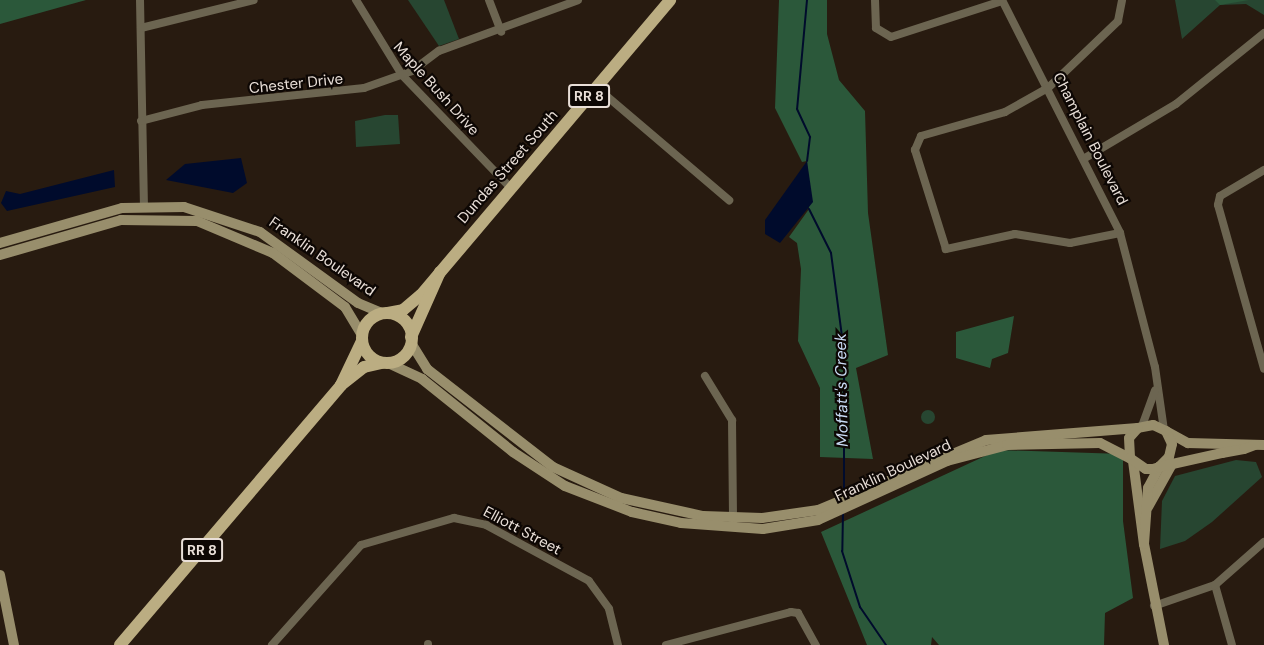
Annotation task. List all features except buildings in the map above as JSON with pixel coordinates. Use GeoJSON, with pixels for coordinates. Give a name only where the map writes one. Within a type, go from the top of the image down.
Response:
{"type":"FeatureCollection","features":[{"type":"Feature","properties":{"kind":"main road","name":"Dundas Street South"},"geometry":{"type":"LineString","coordinates":[[385,313],[410,306],[509,186],[670,0]]}},
{"type":"Feature","properties":{"kind":"main road","name":"Franklin Boulevard"},"geometry":{"type":"LineString","coordinates":[[0,243],[92,214],[144,206],[192,208],[249,226],[358,303],[385,313]]}},
{"type":"Feature","properties":{"kind":"main road","name":"Franklin Boulevard"},"geometry":{"type":"LineString","coordinates":[[0,255],[121,220],[197,221],[273,253],[345,308],[362,338]]}},
{"type":"Feature","properties":{"kind":"main road","name":"Dundas Street South"},"geometry":{"type":"LineString","coordinates":[[411,340],[440,272]]}},
{"type":"Feature","properties":{"kind":"main road"},"geometry":{"type":"LineString","coordinates":[[385,313],[406,322],[411,340],[405,354],[385,363],[366,353],[362,338],[369,321],[385,313]]}},
{"type":"Feature","properties":{"kind":"main road","name":"RR 8"},"geometry":{"type":"LineString","coordinates":[[342,385],[362,338]]}},
{"type":"Feature","properties":{"kind":"main road","name":"Franklin Boulevard"},"geometry":{"type":"LineString","coordinates":[[411,340],[427,369],[512,440],[567,474],[643,505],[734,524]]}},
{"type":"Feature","properties":{"kind":"main road","name":"Franklin Boulevard"},"geometry":{"type":"LineString","coordinates":[[385,363],[422,379],[513,452],[574,490],[649,517],[790,526],[834,510],[947,461],[1007,445],[1100,443],[1131,460]]}},
{"type":"Feature","properties":{"kind":"main road","name":"RR 8"},"geometry":{"type":"LineString","coordinates":[[120,645],[342,385],[364,367],[385,363]]}},
{"type":"Feature","properties":{"kind":"main road","name":"Franklin Boulevard"},"geometry":{"type":"LineString","coordinates":[[853,502],[942,454],[987,440],[1140,427]]}},
{"type":"Feature","properties":{"kind":"main road"},"geometry":{"type":"LineString","coordinates":[[1164,645],[1154,606],[1129,438],[1140,427],[1165,430],[1188,443],[1260,445]]}},
{"type":"Feature","properties":{"kind":"main road"},"geometry":{"type":"LineString","coordinates":[[1144,544],[1148,488],[1159,467],[1172,451],[1165,430]]}},
{"type":"Feature","properties":{"kind":"main road"},"geometry":{"type":"LineString","coordinates":[[1131,460],[1146,469],[1260,445]]}},
{"type":"Feature","properties":{"kind":"main road"},"geometry":{"type":"LineString","coordinates":[[1146,509],[1172,464]]}},
{"type":"Feature","properties":{"kind":"main road"},"geometry":{"type":"LineString","coordinates":[[0,574],[15,645]]}},
{"type":"Feature","properties":{"kind":"street"},"geometry":{"type":"LineString","coordinates":[[140,0],[144,206]]}},
{"type":"Feature","properties":{"kind":"street"},"geometry":{"type":"LineString","coordinates":[[141,28],[254,0]]}},
{"type":"Feature","properties":{"kind":"street","name":"Maple Bush Drive"},"geometry":{"type":"LineString","coordinates":[[356,0],[402,75],[509,186]]}},
{"type":"Feature","properties":{"kind":"street"},"geometry":{"type":"LineString","coordinates":[[489,0],[501,32]]}},
{"type":"Feature","properties":{"kind":"street","name":"Chester Drive"},"geometry":{"type":"LineString","coordinates":[[141,120],[202,105],[331,96],[402,75],[439,51],[501,32],[578,0]]}},
{"type":"Feature","properties":{"kind":"street"},"geometry":{"type":"LineString","coordinates":[[875,0],[876,28],[891,37],[1002,1]]}},
{"type":"Feature","properties":{"kind":"street"},"geometry":{"type":"LineString","coordinates":[[1120,233],[1070,243],[1015,234],[952,249],[942,245],[915,150],[917,139],[1005,112],[1048,88],[1118,21],[1122,0]]}},
{"type":"Feature","properties":{"kind":"street","name":"Champlain Boulevard"},"geometry":{"type":"LineString","coordinates":[[1002,1],[1084,158],[1120,233],[1155,367],[1165,430]]}},
{"type":"Feature","properties":{"kind":"street"},"geometry":{"type":"LineString","coordinates":[[1084,158],[1176,104],[1264,33]]}},
{"type":"Feature","properties":{"kind":"street"},"geometry":{"type":"LineString","coordinates":[[597,87],[729,200]]}},
{"type":"Feature","properties":{"kind":"street"},"geometry":{"type":"LineString","coordinates":[[1264,170],[1220,196],[1218,205],[1264,369]]}},
{"type":"Feature","properties":{"kind":"street","name":"Champlain Boulevard"},"geometry":{"type":"LineString","coordinates":[[1140,427],[1155,400],[1155,367]]}},
{"type":"Feature","properties":{"kind":"street"},"geometry":{"type":"LineString","coordinates":[[705,376],[732,420],[734,524]]}},
{"type":"Feature","properties":{"kind":"street","name":"Elliott Street"},"geometry":{"type":"LineString","coordinates":[[272,645],[361,545],[454,518],[486,525],[589,580],[609,609],[618,645]]}},
{"type":"Feature","properties":{"kind":"street"},"geometry":{"type":"LineString","coordinates":[[1154,606],[1215,585],[1264,542]]}},
{"type":"Feature","properties":{"kind":"street"},"geometry":{"type":"LineString","coordinates":[[1215,585],[1232,645]]}},
{"type":"Feature","properties":{"kind":"street"},"geometry":{"type":"LineString","coordinates":[[666,645],[790,612],[798,613],[816,645]]}},
{"type":"Feature","properties":{"kind":"green space"},"geometry":{"type":"Polygon","coordinates":[[[0,0],[86,0],[0,24],[0,0]]]}},
{"type":"Feature","properties":{"kind":"green space"},"geometry":{"type":"Polygon","coordinates":[[[408,0],[444,0],[459,39],[439,46],[408,0]]]}},
{"type":"Feature","properties":{"kind":"green space"},"geometry":{"type":"Polygon","coordinates":[[[779,0],[827,0],[827,34],[839,80],[865,111],[868,213],[888,355],[856,368],[873,459],[820,457],[820,388],[798,341],[801,269],[797,243],[789,237],[809,209],[807,161],[802,162],[775,108],[779,0]]]}},
{"type":"Feature","properties":{"kind":"green space"},"geometry":{"type":"Polygon","coordinates":[[[1175,0],[1264,0],[1264,15],[1246,4],[1220,5],[1182,39],[1175,0]]]}},
{"type":"Feature","properties":{"kind":"green space"},"geometry":{"type":"Polygon","coordinates":[[[1215,0],[1249,0],[1220,5],[1215,0]]]}},
{"type":"Feature","properties":{"kind":"green space"},"geometry":{"type":"Polygon","coordinates":[[[398,115],[400,144],[356,147],[355,121],[398,115]]]}},
{"type":"Feature","properties":{"kind":"green space"},"geometry":{"type":"Polygon","coordinates":[[[1014,316],[1008,353],[992,359],[990,368],[956,358],[956,332],[1014,316]]]}},
{"type":"Feature","properties":{"kind":"green space"},"geometry":{"type":"Polygon","coordinates":[[[925,410],[931,410],[935,417],[931,424],[925,424],[921,420],[921,414],[925,410]]]}},
{"type":"Feature","properties":{"kind":"green space"},"geometry":{"type":"Polygon","coordinates":[[[998,450],[1123,454],[1123,521],[1133,598],[1105,613],[1104,645],[939,645],[932,637],[931,645],[867,645],[821,532],[998,450]]]}},
{"type":"Feature","properties":{"kind":"green space"},"geometry":{"type":"Polygon","coordinates":[[[1236,460],[1256,462],[1262,477],[1212,522],[1185,541],[1160,549],[1162,501],[1175,476],[1236,460]]]}},
{"type":"Feature","properties":{"kind":"water"},"geometry":{"type":"Polygon","coordinates":[[[241,158],[247,183],[233,193],[166,180],[185,164],[241,158]]]}},
{"type":"Feature","properties":{"kind":"water"},"geometry":{"type":"Polygon","coordinates":[[[807,161],[813,202],[780,243],[765,234],[765,220],[807,161]]]}},
{"type":"Feature","properties":{"kind":"water"},"geometry":{"type":"Polygon","coordinates":[[[114,170],[115,187],[7,211],[1,203],[6,191],[20,194],[114,170]]]}},
{"type":"Feature","properties":{"kind":"waterway","name":"Moffatt's Creek"},"geometry":{"type":"LineString","coordinates":[[807,0],[797,109],[810,137],[807,161]]}},
{"type":"Feature","properties":{"kind":"waterway","name":"Moffatt's Creek"},"geometry":{"type":"LineString","coordinates":[[809,209],[831,253],[844,352],[844,494]]}},
{"type":"Feature","properties":{"kind":"waterway","name":"Moffatt's Creek"},"geometry":{"type":"LineString","coordinates":[[843,512],[842,551],[860,607],[886,645]]}}]}
